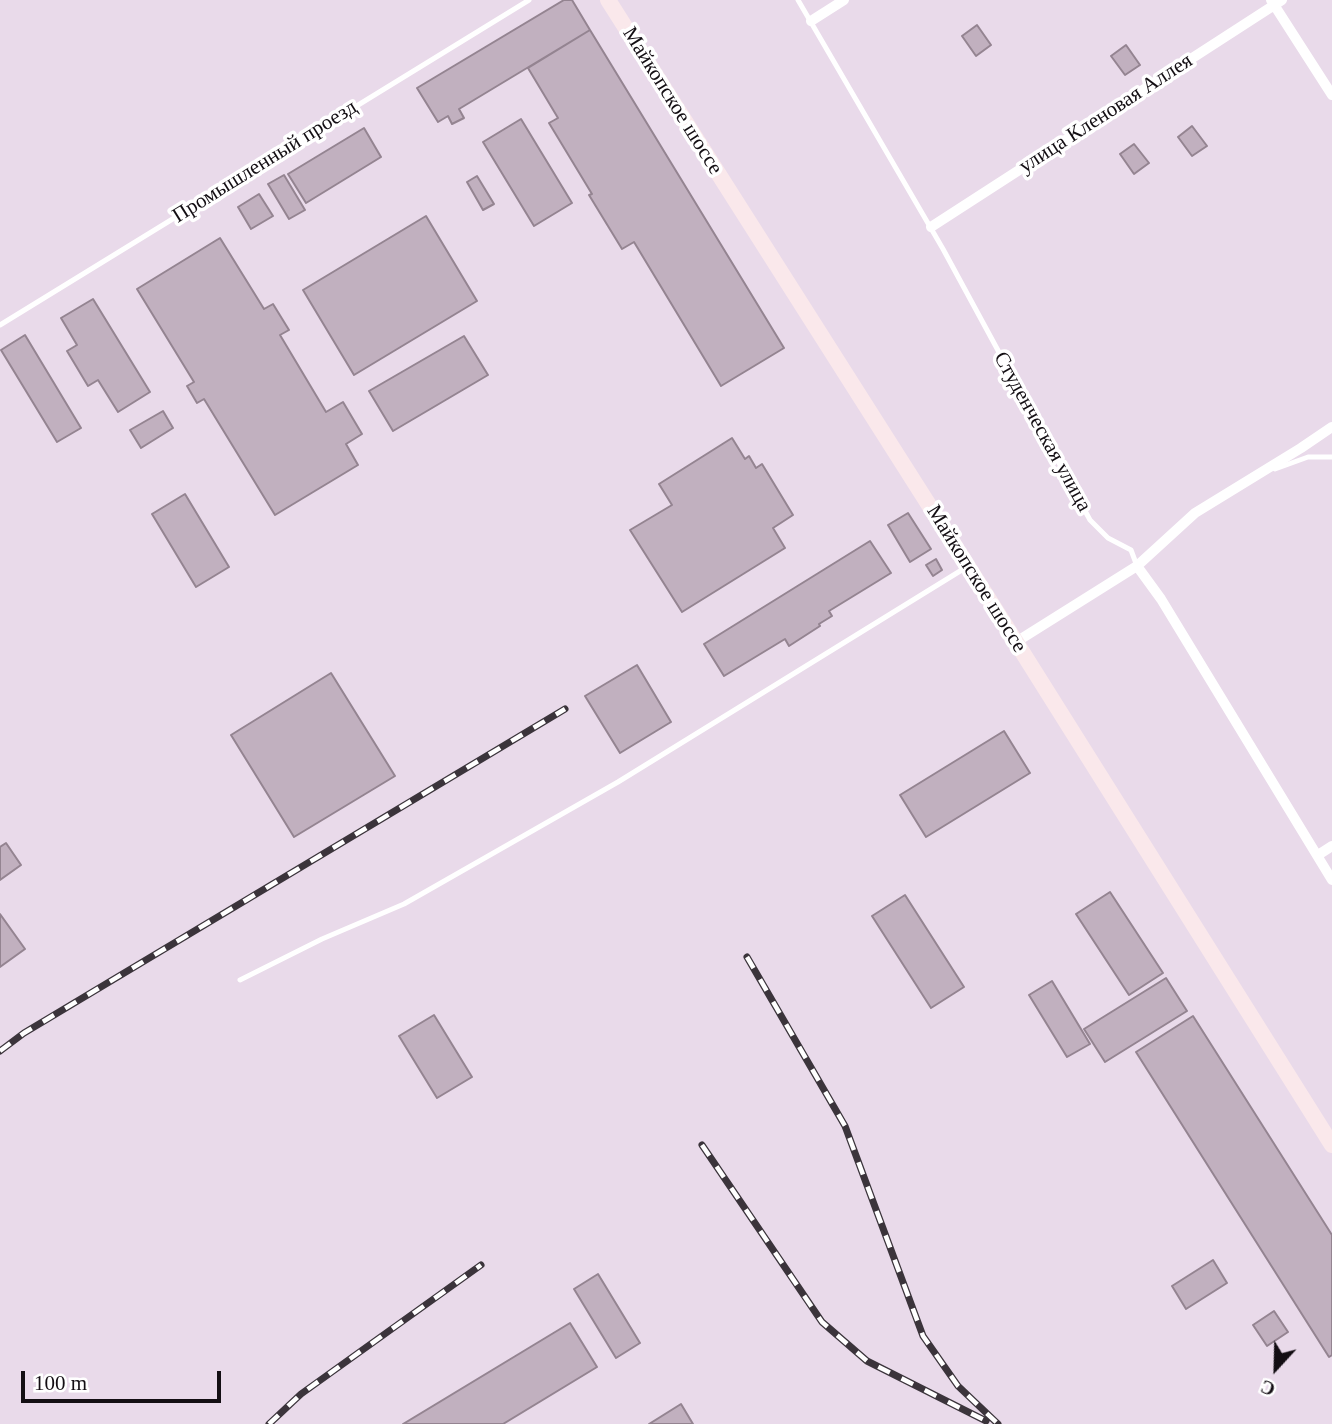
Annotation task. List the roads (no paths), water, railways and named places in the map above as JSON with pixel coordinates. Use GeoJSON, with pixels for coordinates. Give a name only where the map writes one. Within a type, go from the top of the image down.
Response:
{"type":"FeatureCollection","features":[{"type":"Feature","properties":{"kind":"street","name":"Майкопское шоссе"},"geometry":{"type":"LineString","coordinates":[[608,0],[1332,1145]]}},
{"type":"Feature","properties":{"kind":"street"},"geometry":{"type":"LineString","coordinates":[[811,21],[844,0]]}},
{"type":"Feature","properties":{"kind":"street"},"geometry":{"type":"LineString","coordinates":[[1275,2],[1332,95]]}},
{"type":"Feature","properties":{"kind":"street","name":"улица Кленовая Аллея"},"geometry":{"type":"LineString","coordinates":[[931,228],[1275,2]]}},
{"type":"Feature","properties":{"kind":"street"},"geometry":{"type":"LineString","coordinates":[[1016,642],[1137,566],[1195,513],[1301,449],[1332,427]]}},
{"type":"Feature","properties":{"kind":"street","name":"Студенческая улица"},"geometry":{"type":"LineString","coordinates":[[1137,566],[1161,599],[1332,880]]}},
{"type":"Feature","properties":{"kind":"street"},"geometry":{"type":"LineString","coordinates":[[1318,855],[1332,846]]}},
{"type":"Feature","properties":{"kind":"lane","name":"Промышленный проезд"},"geometry":{"type":"LineString","coordinates":[[0,325],[529,0]]}},
{"type":"Feature","properties":{"kind":"lane","name":"Студенческая улица"},"geometry":{"type":"LineString","coordinates":[[798,0],[931,228],[1090,520],[1108,538],[1131,550],[1137,566]]}},
{"type":"Feature","properties":{"kind":"lane"},"geometry":{"type":"LineString","coordinates":[[1253,477],[1308,457],[1332,457]]}},
{"type":"Feature","properties":{"kind":"lane"},"geometry":{"type":"LineString","coordinates":[[240,980],[322,939],[404,904],[618,782],[968,566]]}},
{"type":"Feature","properties":{"kind":"railway"},"geometry":{"type":"LineString","coordinates":[[0,1051],[24,1033],[565,709]]}},
{"type":"Feature","properties":{"kind":"railway"},"geometry":{"type":"LineString","coordinates":[[747,957],[845,1126],[923,1336],[958,1386],[998,1424]]}},
{"type":"Feature","properties":{"kind":"railway"},"geometry":{"type":"LineString","coordinates":[[702,1145],[822,1322],[867,1361],[986,1421]]}},
{"type":"Feature","properties":{"kind":"railway"},"geometry":{"type":"LineString","coordinates":[[269,1424],[301,1394],[481,1265]]}}]}
